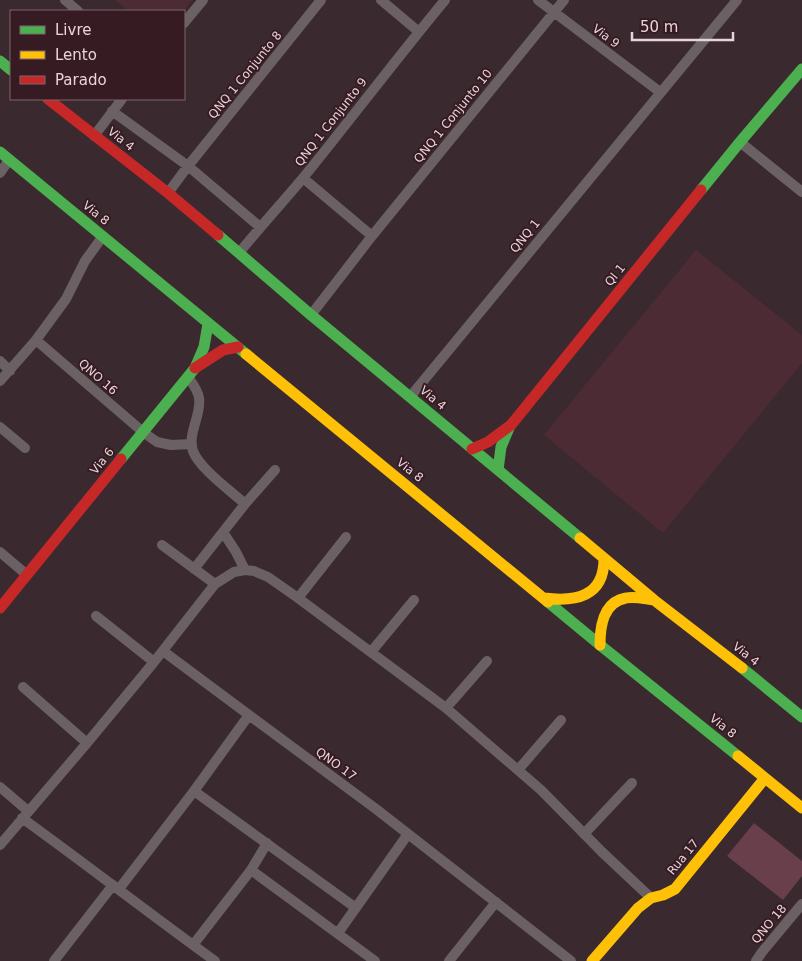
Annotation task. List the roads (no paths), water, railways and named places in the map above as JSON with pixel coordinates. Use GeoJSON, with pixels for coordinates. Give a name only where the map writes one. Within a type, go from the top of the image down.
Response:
{"type":"FeatureCollection","features":[{"type":"Feature","properties":{"kind":"main road","name":"QI 1"},"geometry":{"type":"LineString","coordinates":[[472,449],[493,440],[511,425],[740,142],[802,69]]}},
{"type":"Feature","properties":{"kind":"main road","name":"Via 4"},"geometry":{"type":"LineString","coordinates":[[49,100],[168,193],[310,315],[654,600],[802,717]]}},
{"type":"Feature","properties":{"kind":"main road","name":"Via 8"},"geometry":{"type":"LineString","coordinates":[[0,152],[600,645],[802,808]]}},
{"type":"Feature","properties":{"kind":"main road","name":"Via 6"},"geometry":{"type":"LineString","coordinates":[[0,608],[192,372],[204,350],[208,336],[208,324]]}},
{"type":"Feature","properties":{"kind":"main road"},"geometry":{"type":"LineString","coordinates":[[192,372],[223,350],[238,347]]}},
{"type":"Feature","properties":{"kind":"main road","name":"QI 1"},"geometry":{"type":"LineString","coordinates":[[498,470],[501,447],[511,425]]}},
{"type":"Feature","properties":{"kind":"main road"},"geometry":{"type":"LineString","coordinates":[[544,598],[572,600],[587,594],[595,587],[602,574],[604,558]]}},
{"type":"Feature","properties":{"kind":"main road"},"geometry":{"type":"LineString","coordinates":[[600,645],[599,631],[601,620],[608,609],[616,602],[626,598],[654,600]]}},
{"type":"Feature","properties":{"kind":"main road","name":"Rua 17"},"geometry":{"type":"LineString","coordinates":[[592,961],[638,908],[651,898],[675,889],[765,778]]}},
{"type":"Feature","properties":{"kind":"street"},"geometry":{"type":"LineString","coordinates":[[64,0],[77,10]]}},
{"type":"Feature","properties":{"kind":"street"},"geometry":{"type":"LineString","coordinates":[[185,22],[203,0]]}},
{"type":"Feature","properties":{"kind":"street","name":"QNQ 1 Conjunto 8"},"geometry":{"type":"LineString","coordinates":[[188,166],[321,0]]}},
{"type":"Feature","properties":{"kind":"street"},"geometry":{"type":"LineString","coordinates":[[380,0],[419,32],[446,0]]}},
{"type":"Feature","properties":{"kind":"street","name":"Via 9"},"geometry":{"type":"LineString","coordinates":[[538,0],[660,92]]}},
{"type":"Feature","properties":{"kind":"street","name":"QNQ 1 Conjunto 10"},"geometry":{"type":"LineString","coordinates":[[372,236],[564,0]]}},
{"type":"Feature","properties":{"kind":"street","name":"QNQ 1"},"geometry":{"type":"LineString","coordinates":[[410,396],[736,0]]}},
{"type":"Feature","properties":{"kind":"street","name":"QNQ 1 Conjunto 9"},"geometry":{"type":"LineString","coordinates":[[260,227],[303,178],[419,32]]}},
{"type":"Feature","properties":{"kind":"street"},"geometry":{"type":"LineString","coordinates":[[94,136],[121,100]]}},
{"type":"Feature","properties":{"kind":"street"},"geometry":{"type":"LineString","coordinates":[[112,111],[188,166],[260,227],[240,253]]}},
{"type":"Feature","properties":{"kind":"street"},"geometry":{"type":"LineString","coordinates":[[740,142],[802,192]]}},
{"type":"Feature","properties":{"kind":"street"},"geometry":{"type":"LineString","coordinates":[[0,172],[9,160]]}},
{"type":"Feature","properties":{"kind":"street"},"geometry":{"type":"LineString","coordinates":[[168,193],[188,166]]}},
{"type":"Feature","properties":{"kind":"street"},"geometry":{"type":"LineString","coordinates":[[303,178],[372,236],[310,315]]}},
{"type":"Feature","properties":{"kind":"street"},"geometry":{"type":"LineString","coordinates":[[0,381],[36,340],[66,299],[85,261],[104,236]]}},
{"type":"Feature","properties":{"kind":"street","name":"QNO 16"},"geometry":{"type":"LineString","coordinates":[[36,340],[157,442],[171,445],[192,444]]}},
{"type":"Feature","properties":{"kind":"street"},"geometry":{"type":"LineString","coordinates":[[0,361],[10,371]]}},
{"type":"Feature","properties":{"kind":"street"},"geometry":{"type":"LineString","coordinates":[[192,372],[200,399],[191,440],[193,451],[200,463],[245,504]]}},
{"type":"Feature","properties":{"kind":"street"},"geometry":{"type":"LineString","coordinates":[[0,427],[25,448]]}},
{"type":"Feature","properties":{"kind":"street"},"geometry":{"type":"LineString","coordinates":[[194,569],[245,504],[275,470]]}},
{"type":"Feature","properties":{"kind":"street"},"geometry":{"type":"LineString","coordinates":[[223,532],[245,570]]}},
{"type":"Feature","properties":{"kind":"street"},"geometry":{"type":"LineString","coordinates":[[298,598],[346,537]]}},
{"type":"Feature","properties":{"kind":"street"},"geometry":{"type":"LineString","coordinates":[[162,545],[215,584]]}},
{"type":"Feature","properties":{"kind":"street"},"geometry":{"type":"LineString","coordinates":[[0,552],[27,575]]}},
{"type":"Feature","properties":{"kind":"street"},"geometry":{"type":"LineString","coordinates":[[0,844],[154,662],[215,584],[234,572],[245,570],[254,571],[268,577],[446,708],[541,790],[651,898]]}},
{"type":"Feature","properties":{"kind":"street"},"geometry":{"type":"LineString","coordinates":[[371,652],[414,600]]}},
{"type":"Feature","properties":{"kind":"street"},"geometry":{"type":"LineString","coordinates":[[96,616],[154,662]]}},
{"type":"Feature","properties":{"kind":"street","name":"QNO 17"},"geometry":{"type":"LineString","coordinates":[[163,651],[376,809],[571,961]]}},
{"type":"Feature","properties":{"kind":"street"},"geometry":{"type":"LineString","coordinates":[[446,708],[487,661]]}},
{"type":"Feature","properties":{"kind":"street"},"geometry":{"type":"LineString","coordinates":[[23,687],[87,743]]}},
{"type":"Feature","properties":{"kind":"street"},"geometry":{"type":"LineString","coordinates":[[54,961],[194,791],[249,715]]}},
{"type":"Feature","properties":{"kind":"street"},"geometry":{"type":"LineString","coordinates":[[518,770],[561,720]]}},
{"type":"Feature","properties":{"kind":"street"},"geometry":{"type":"LineString","coordinates":[[584,834],[632,783]]}},
{"type":"Feature","properties":{"kind":"street"},"geometry":{"type":"LineString","coordinates":[[0,787],[25,814],[116,887],[215,961]]}},
{"type":"Feature","properties":{"kind":"street"},"geometry":{"type":"LineString","coordinates":[[194,791],[356,908]]}},
{"type":"Feature","properties":{"kind":"street"},"geometry":{"type":"LineString","coordinates":[[338,933],[408,834]]}},
{"type":"Feature","properties":{"kind":"street"},"geometry":{"type":"LineString","coordinates":[[193,945],[250,870],[267,843]]}},
{"type":"Feature","properties":{"kind":"street"},"geometry":{"type":"LineString","coordinates":[[250,870],[375,961]]}},
{"type":"Feature","properties":{"kind":"street"},"geometry":{"type":"LineString","coordinates":[[449,961],[496,902]]}},
{"type":"Feature","properties":{"kind":"street","name":"QNO 18"},"geometry":{"type":"LineString","coordinates":[[756,961],[802,904]]}}]}
